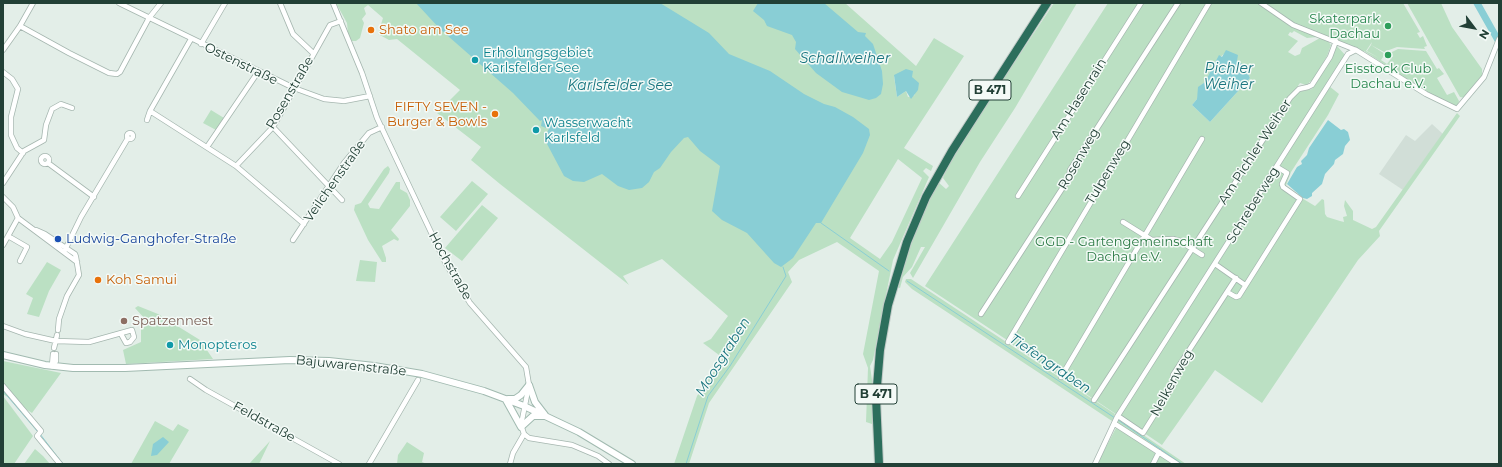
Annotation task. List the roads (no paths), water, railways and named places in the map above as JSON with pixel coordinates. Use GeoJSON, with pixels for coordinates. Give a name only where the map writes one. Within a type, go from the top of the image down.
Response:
{"type":"FeatureCollection","features":[{"type":"Feature","properties":{"kind":"highway","name":"B 471"},"geometry":{"type":"LineString","coordinates":[[879,464],[876,398],[880,350],[888,304],[907,242],[926,197],[952,151],[1047,3]]}},
{"type":"Feature","properties":{"kind":"main road","name":"Bajuwarenstraße"},"geometry":{"type":"LineString","coordinates":[[3,355],[52,366],[95,369],[290,360],[329,361],[374,366],[428,375],[524,406],[579,432],[632,464]]}},
{"type":"Feature","properties":{"kind":"main road"},"geometry":{"type":"LineString","coordinates":[[505,399],[515,399],[521,395],[529,385]]}},
{"type":"Feature","properties":{"kind":"main road"},"geometry":{"type":"LineString","coordinates":[[529,385],[535,402],[550,418]]}},
{"type":"Feature","properties":{"kind":"main road"},"geometry":{"type":"LineString","coordinates":[[505,399],[510,404],[521,426],[533,416],[550,418]]}},
{"type":"Feature","properties":{"kind":"street"},"geometry":{"type":"LineString","coordinates":[[3,50],[20,26],[33,3]]}},
{"type":"Feature","properties":{"kind":"street","name":"Ostenstraße"},"geometry":{"type":"LineString","coordinates":[[119,3],[258,72],[294,88],[324,99],[344,101],[370,96]]}},
{"type":"Feature","properties":{"kind":"street"},"geometry":{"type":"LineString","coordinates":[[20,26],[68,53],[109,73],[117,74],[149,18],[162,3]]}},
{"type":"Feature","properties":{"kind":"street"},"geometry":{"type":"LineString","coordinates":[[201,44],[225,3]]}},
{"type":"Feature","properties":{"kind":"street"},"geometry":{"type":"LineString","coordinates":[[280,3],[293,34],[313,53]]}},
{"type":"Feature","properties":{"kind":"street","name":"Hochstraße"},"geometry":{"type":"LineString","coordinates":[[333,3],[382,127],[446,264],[470,303],[522,362],[528,374],[529,385],[521,426],[524,434]]}},
{"type":"Feature","properties":{"kind":"street","name":"Am Hasenrain"},"geometry":{"type":"LineString","coordinates":[[1018,196],[1141,3]]}},
{"type":"Feature","properties":{"kind":"street","name":"Rosenweg"},"geometry":{"type":"LineString","coordinates":[[981,314],[1069,178],[1070,170],[1178,3]]}},
{"type":"Feature","properties":{"kind":"street","name":"Tulpenweg"},"geometry":{"type":"LineString","coordinates":[[1008,342],[1209,3]]}},
{"type":"Feature","properties":{"kind":"street"},"geometry":{"type":"LineString","coordinates":[[1261,3],[1293,24],[1356,50],[1426,94],[1457,109],[1484,77],[1498,41]]}},
{"type":"Feature","properties":{"kind":"street","name":"Rosenstraße"},"geometry":{"type":"LineString","coordinates":[[236,166],[273,127],[330,25],[341,21]]}},
{"type":"Feature","properties":{"kind":"street"},"geometry":{"type":"LineString","coordinates":[[147,120],[150,111],[192,39]]}},
{"type":"Feature","properties":{"kind":"street","name":"Am Pichler Weiher"},"geometry":{"type":"LineString","coordinates":[[1094,400],[1294,92],[1312,85],[1330,56],[1336,42]]}},
{"type":"Feature","properties":{"kind":"street","name":"Schreberweg"},"geometry":{"type":"LineString","coordinates":[[1095,464],[1116,419],[1348,54],[1356,50]]}},
{"type":"Feature","properties":{"kind":"street"},"geometry":{"type":"LineString","coordinates":[[3,72],[12,79],[18,90],[11,117],[11,135],[17,148],[23,152]]}},
{"type":"Feature","properties":{"kind":"street"},"geometry":{"type":"LineString","coordinates":[[207,147],[258,72]]}},
{"type":"Feature","properties":{"kind":"street"},"geometry":{"type":"LineString","coordinates":[[3,183],[23,152],[44,140],[46,125],[52,109],[61,104],[72,108]]}},
{"type":"Feature","properties":{"kind":"street"},"geometry":{"type":"LineString","coordinates":[[150,111],[236,166],[304,224]]}},
{"type":"Feature","properties":{"kind":"street"},"geometry":{"type":"LineString","coordinates":[[273,127],[342,200]]}},
{"type":"Feature","properties":{"kind":"street","name":"Veilchenstraße"},"geometry":{"type":"LineString","coordinates":[[293,240],[344,163],[369,132],[382,127]]}},
{"type":"Feature","properties":{"kind":"street"},"geometry":{"type":"LineString","coordinates":[[65,250],[80,217],[94,197],[128,138]]}},
{"type":"Feature","properties":{"kind":"street"},"geometry":{"type":"LineString","coordinates":[[1060,377],[1202,139]]}},
{"type":"Feature","properties":{"kind":"street"},"geometry":{"type":"LineString","coordinates":[[48,163],[94,197]]}},
{"type":"Feature","properties":{"kind":"street"},"geometry":{"type":"LineString","coordinates":[[1227,292],[1237,297],[1300,199],[1285,190],[1282,184],[1287,173],[1277,167]]}},
{"type":"Feature","properties":{"kind":"street"},"geometry":{"type":"LineString","coordinates":[[3,197],[13,207],[18,218],[65,250],[75,254],[79,275],[63,307],[58,330]]}},
{"type":"Feature","properties":{"kind":"street"},"geometry":{"type":"LineString","coordinates":[[3,245],[18,218]]}},
{"type":"Feature","properties":{"kind":"street"},"geometry":{"type":"LineString","coordinates":[[1123,222],[1152,240],[1173,239],[1202,255]]}},
{"type":"Feature","properties":{"kind":"street"},"geometry":{"type":"LineString","coordinates":[[8,236],[27,247],[20,261]]}},
{"type":"Feature","properties":{"kind":"street"},"geometry":{"type":"LineString","coordinates":[[1215,264],[1245,285]]}},
{"type":"Feature","properties":{"kind":"street","name":"Nelkenweg"},"geometry":{"type":"LineString","coordinates":[[1116,419],[1143,433],[1173,385],[1173,376],[1236,278]]}},
{"type":"Feature","properties":{"kind":"street"},"geometry":{"type":"LineString","coordinates":[[3,326],[25,334],[89,342],[121,334]]}},
{"type":"Feature","properties":{"kind":"street"},"geometry":{"type":"LineString","coordinates":[[55,348],[56,338]]}},
{"type":"Feature","properties":{"kind":"street"},"geometry":{"type":"LineString","coordinates":[[52,366],[56,361],[55,354]]}},
{"type":"Feature","properties":{"kind":"street","name":"Feldstraße"},"geometry":{"type":"LineString","coordinates":[[190,379],[206,390],[339,464]]}},
{"type":"Feature","properties":{"kind":"street"},"geometry":{"type":"LineString","coordinates":[[369,464],[418,380]]}},
{"type":"Feature","properties":{"kind":"street"},"geometry":{"type":"LineString","coordinates":[[3,386],[41,431],[37,436],[60,464]]}},
{"type":"Feature","properties":{"kind":"street"},"geometry":{"type":"LineString","coordinates":[[1116,419],[1176,464]]}},
{"type":"Feature","properties":{"kind":"street"},"geometry":{"type":"LineString","coordinates":[[510,464],[513,453],[524,434],[530,438],[572,445],[598,456],[609,464]]}},
{"type":"Feature","properties":{"kind":"street"},"geometry":{"type":"LineString","coordinates":[[1153,464],[1159,452]]}},
{"type":"Feature","properties":{"kind":"water","name":"Karlsfelder See"},"geometry":{"type":"Polygon","coordinates":[[[416,3],[660,3],[709,33],[729,54],[770,71],[804,94],[824,104],[835,107],[853,117],[869,129],[870,135],[863,153],[821,223],[816,223],[793,258],[781,267],[774,263],[747,233],[722,220],[712,211],[720,166],[700,151],[688,137],[684,138],[671,152],[660,168],[654,172],[649,182],[642,188],[629,190],[618,186],[602,174],[584,182],[573,181],[564,176],[546,142],[546,134],[549,129],[541,126],[542,120],[540,121],[513,93],[440,29],[416,3]]]}},
{"type":"Feature","properties":{"kind":"water","name":"Schallweiher"},"geometry":{"type":"Polygon","coordinates":[[[758,3],[824,3],[858,32],[866,33],[865,36],[873,44],[882,71],[883,84],[881,94],[876,98],[869,100],[842,92],[816,73],[795,49],[796,42],[792,35],[767,26],[764,20],[753,11],[758,3]]]}},
{"type":"Feature","properties":{"kind":"water","name":"Pichler Weiher"},"geometry":{"type":"Polygon","coordinates":[[[1226,50],[1238,55],[1237,61],[1244,65],[1250,78],[1210,122],[1192,105],[1197,99],[1198,87],[1205,82],[1219,55],[1222,57],[1226,50]]]}},
{"type":"Feature","properties":{"kind":"water"},"geometry":{"type":"Polygon","coordinates":[[[906,69],[913,71],[912,77],[919,83],[918,90],[911,99],[906,91],[897,97],[894,75],[906,69]]]}},
{"type":"Feature","properties":{"kind":"water"},"geometry":{"type":"Polygon","coordinates":[[[1328,120],[1341,130],[1344,129],[1348,132],[1350,140],[1345,146],[1343,154],[1335,160],[1334,164],[1325,174],[1322,184],[1312,193],[1312,196],[1307,199],[1303,198],[1287,184],[1297,167],[1302,164],[1301,161],[1307,155],[1309,148],[1328,120]]]}},
{"type":"Feature","properties":{"kind":"water"},"geometry":{"type":"Polygon","coordinates":[[[163,437],[169,442],[157,455],[151,456],[153,444],[163,437]]]}},
{"type":"Feature","properties":{"kind":"waterway"},"geometry":{"type":"LineString","coordinates":[[1477,3],[1499,42]]}},
{"type":"Feature","properties":{"kind":"waterway","name":"Tiefengraben"},"geometry":{"type":"LineString","coordinates":[[821,223],[889,271]]}},
{"type":"Feature","properties":{"kind":"waterway","name":"Moosgraben"},"geometry":{"type":"LineString","coordinates":[[686,464],[708,396],[730,366],[786,276],[783,267]]}},
{"type":"Feature","properties":{"kind":"waterway","name":"Tiefengraben"},"geometry":{"type":"LineString","coordinates":[[907,281],[1115,418]]}},
{"type":"Feature","properties":{"kind":"waterway"},"geometry":{"type":"LineString","coordinates":[[3,391],[38,432]]}},
{"type":"Feature","properties":{"kind":"waterway","name":"Tiefengraben"},"geometry":{"type":"LineString","coordinates":[[1118,420],[1182,464]]}},
{"type":"Feature","properties":{"kind":"waterway"},"geometry":{"type":"LineString","coordinates":[[40,434],[63,464]]}},
{"type":"Feature","properties":{"kind":"place","name":"Skaterpark Dachau"},"geometry":{"type":"Point","coordinates":[1388,26]}},
{"type":"Feature","properties":{"kind":"place","name":"Shato am See"},"geometry":{"type":"Point","coordinates":[371,30]}},
{"type":"Feature","properties":{"kind":"place","name":"Eisstock Club Dachau e.V."},"geometry":{"type":"Point","coordinates":[1388,55]}},
{"type":"Feature","properties":{"kind":"place","name":"Erholungsgebiet Karlsfelder See"},"geometry":{"type":"Point","coordinates":[475,60]}},
{"type":"Feature","properties":{"kind":"place","name":"FIFTY SEVEN - Burger & Bowls"},"geometry":{"type":"Point","coordinates":[495,114]}},
{"type":"Feature","properties":{"kind":"place","name":"Wasserwacht Karlsfeld"},"geometry":{"type":"Point","coordinates":[536,130]}},
{"type":"Feature","properties":{"kind":"place","name":"Ludwig-Ganghofer-Straße"},"geometry":{"type":"Point","coordinates":[58,239]}},
{"type":"Feature","properties":{"kind":"place","name":"Koh Samui"},"geometry":{"type":"Point","coordinates":[98,280]}},
{"type":"Feature","properties":{"kind":"place","name":"Spatzennest"},"geometry":{"type":"Point","coordinates":[124,321]}},
{"type":"Feature","properties":{"kind":"place","name":"Monopteros"},"geometry":{"type":"Point","coordinates":[170,345]}},
{"type":"Feature","properties":{"kind":"park label","name":"GGD - Gartengemeinschaft Dachau e.V."},"geometry":{"type":"Point","coordinates":[1124,250]}}]}
